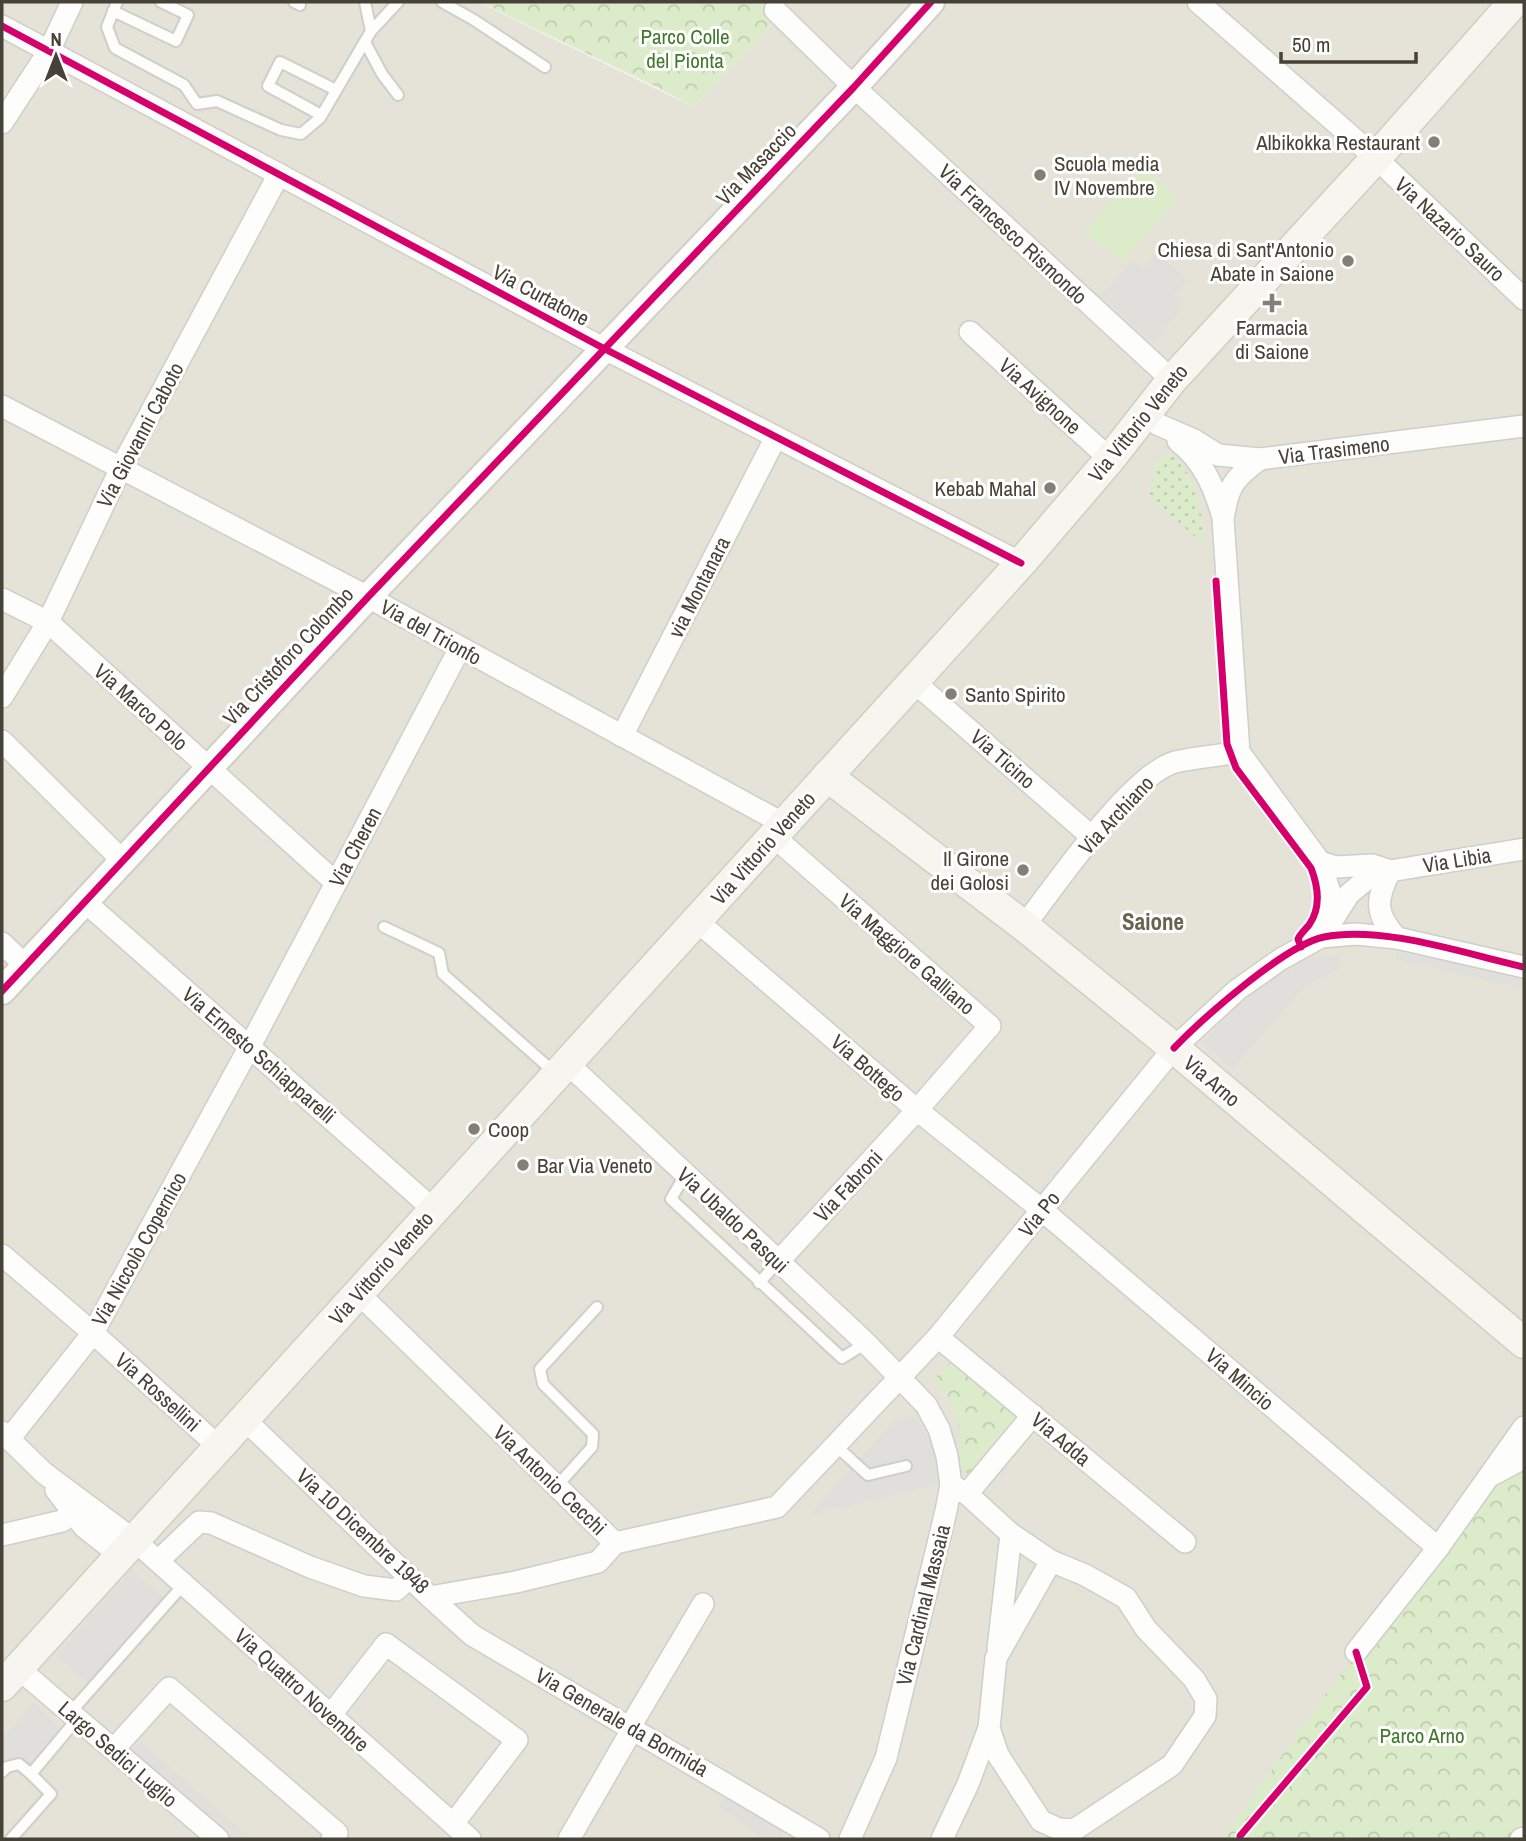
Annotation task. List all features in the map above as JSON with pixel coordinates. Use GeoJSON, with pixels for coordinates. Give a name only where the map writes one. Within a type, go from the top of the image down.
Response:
{"type":"FeatureCollection","features":[{"type":"Feature","properties":{"kind":"main road","name":"Via Vittorio Veneto"},"geometry":{"type":"LineString","coordinates":[[10,1677],[1021,563],[1110,459],[1151,420],[1172,380],[1376,158],[1514,2]]}},
{"type":"Feature","properties":{"kind":"main road","name":"Via Arno"},"geometry":{"type":"LineString","coordinates":[[827,776],[1024,926],[1174,1048],[1524,1343]]}},
{"type":"Feature","properties":{"kind":"street"},"geometry":{"type":"LineString","coordinates":[[2,123],[49,51],[72,2]]}},
{"type":"Feature","properties":{"kind":"street","name":"Via Masaccio"},"geometry":{"type":"LineString","coordinates":[[603,348],[854,87],[931,2]]}},
{"type":"Feature","properties":{"kind":"street","name":"Via Nazario Sauro"},"geometry":{"type":"LineString","coordinates":[[1198,2],[1376,158],[1524,299]]}},
{"type":"Feature","properties":{"kind":"street","name":"Via Francesco Rismondo"},"geometry":{"type":"LineString","coordinates":[[775,10],[854,87],[1119,323],[1172,380]]}},
{"type":"Feature","properties":{"kind":"street","name":"Via Curtatone"},"geometry":{"type":"LineString","coordinates":[[2,26],[603,348],[1021,563]]}},
{"type":"Feature","properties":{"kind":"street","name":"Via Giovanni Caboto"},"geometry":{"type":"LineString","coordinates":[[2,697],[48,622],[121,468],[279,174]]}},
{"type":"Feature","properties":{"kind":"street","name":"Via Avignone"},"geometry":{"type":"LineString","coordinates":[[970,332],[1110,459]]}},
{"type":"Feature","properties":{"kind":"street","name":"Via Cristoforo Colombo"},"geometry":{"type":"LineString","coordinates":[[2,991],[603,348]]}},
{"type":"Feature","properties":{"kind":"street","name":"Via del Trionfo"},"geometry":{"type":"LineString","coordinates":[[2,406],[368,597],[622,736],[778,830]]}},
{"type":"Feature","properties":{"kind":"street"},"geometry":{"type":"LineString","coordinates":[[1151,420],[1202,464],[1213,486],[1223,519]]}},
{"type":"Feature","properties":{"kind":"street","name":"Via Trasimeno"},"geometry":{"type":"LineString","coordinates":[[1151,420],[1194,440],[1218,455],[1260,459],[1522,425]]}},
{"type":"Feature","properties":{"kind":"street","name":"via Montanara"},"geometry":{"type":"LineString","coordinates":[[622,736],[776,437]]}},
{"type":"Feature","properties":{"kind":"street"},"geometry":{"type":"LineString","coordinates":[[1260,459],[1238,475],[1227,494],[1223,519],[1239,752],[1320,862],[1330,892],[1330,907],[1321,937],[1356,934],[1397,938],[1524,967]]}},
{"type":"Feature","properties":{"kind":"street","name":"Via Marco Polo"},"geometry":{"type":"LineString","coordinates":[[2,599],[48,622],[335,883]]}},
{"type":"Feature","properties":{"kind":"street","name":"Via Cheren"},"geometry":{"type":"LineString","coordinates":[[250,1046],[460,648]]}},
{"type":"Feature","properties":{"kind":"street","name":"Via Ticino"},"geometry":{"type":"LineString","coordinates":[[913,681],[1092,837]]}},
{"type":"Feature","properties":{"kind":"street"},"geometry":{"type":"LineString","coordinates":[[2,741],[122,860]]}},
{"type":"Feature","properties":{"kind":"street","name":"Via Archiano"},"geometry":{"type":"LineString","coordinates":[[1024,926],[1092,837],[1146,777],[1174,762],[1239,752]]}},
{"type":"Feature","properties":{"kind":"street","name":"Via Maggiore Galliano"},"geometry":{"type":"LineString","coordinates":[[778,830],[990,1026],[917,1110]]}},
{"type":"Feature","properties":{"kind":"street","name":"Via Libia"},"geometry":{"type":"LineString","coordinates":[[1321,937],[1349,894],[1367,879],[1390,871],[1524,849]]}},
{"type":"Feature","properties":{"kind":"street","name":"Via Libia"},"geometry":{"type":"LineString","coordinates":[[1320,862],[1336,867],[1372,865],[1390,871]]}},
{"type":"Feature","properties":{"kind":"street"},"geometry":{"type":"LineString","coordinates":[[1390,871],[1379,892],[1380,912],[1384,924],[1397,938]]}},
{"type":"Feature","properties":{"kind":"street","name":"Via Ernesto Schiapparelli"},"geometry":{"type":"LineString","coordinates":[[85,901],[434,1210]]}},
{"type":"Feature","properties":{"kind":"street","name":"Via Bottego"},"geometry":{"type":"LineString","coordinates":[[697,921],[917,1110],[1042,1210]]}},
{"type":"Feature","properties":{"kind":"street","name":"Via Po"},"geometry":{"type":"LineString","coordinates":[[899,1376],[938,1337],[1174,1048],[1237,990],[1301,947],[1321,937]]}},
{"type":"Feature","properties":{"kind":"street"},"geometry":{"type":"LineString","coordinates":[[2,943],[26,966]]}},
{"type":"Feature","properties":{"kind":"street","name":"Via Niccolò Copernico"},"geometry":{"type":"LineString","coordinates":[[5,1436],[93,1333],[250,1046]]}},
{"type":"Feature","properties":{"kind":"street","name":"Via Ubaldo Pasqui"},"geometry":{"type":"LineString","coordinates":[[562,1069],[685,1175],[899,1376]]}},
{"type":"Feature","properties":{"kind":"street","name":"Via Fabroni"},"geometry":{"type":"LineString","coordinates":[[778,1262],[917,1110]]}},
{"type":"Feature","properties":{"kind":"street","name":"Via Mincio"},"geometry":{"type":"LineString","coordinates":[[1042,1210],[1438,1548]]}},
{"type":"Feature","properties":{"kind":"street","name":"Via Rossellini"},"geometry":{"type":"LineString","coordinates":[[2,1255],[219,1447]]}},
{"type":"Feature","properties":{"kind":"street","name":"Via Antonio Cecchi"},"geometry":{"type":"LineString","coordinates":[[358,1293],[615,1543],[777,1507],[899,1376]]}},
{"type":"Feature","properties":{"kind":"street","name":"Via Adda"},"geometry":{"type":"LineString","coordinates":[[938,1337],[1185,1542]]}},
{"type":"Feature","properties":{"kind":"street","name":"Via Cardinal Massaia"},"geometry":{"type":"LineString","coordinates":[[850,1839],[886,1758],[959,1489],[939,1429],[926,1405],[899,1376]]}},
{"type":"Feature","properties":{"kind":"street"},"geometry":{"type":"LineString","coordinates":[[989,1728],[998,1755],[1041,1821],[1059,1829],[1074,1830],[1172,1765],[1205,1716],[1206,1699],[1194,1679],[1146,1629],[1126,1598],[1085,1575],[1051,1561],[1011,1534],[959,1489],[1033,1415]]}},
{"type":"Feature","properties":{"kind":"street","name":"Via 10 Dicembre 1948"},"geometry":{"type":"LineString","coordinates":[[244,1419],[430,1597],[516,1582],[598,1562],[615,1543]]}},
{"type":"Feature","properties":{"kind":"street"},"geometry":{"type":"LineString","coordinates":[[1356,1652],[1438,1548],[1524,1427]]}},
{"type":"Feature","properties":{"kind":"street"},"geometry":{"type":"LineString","coordinates":[[5,1436],[44,1474],[84,1527],[107,1545],[134,1540]]}},
{"type":"Feature","properties":{"kind":"street"},"geometry":{"type":"LineString","coordinates":[[1489,1476],[1524,1458]]}},
{"type":"Feature","properties":{"kind":"street","name":"Via Quattro Novembre"},"geometry":{"type":"LineString","coordinates":[[44,1474],[134,1540],[470,1839]]}},
{"type":"Feature","properties":{"kind":"street"},"geometry":{"type":"LineString","coordinates":[[2,1535],[62,1521],[72,1513]]}},
{"type":"Feature","properties":{"kind":"street"},"geometry":{"type":"LineString","coordinates":[[158,1561],[199,1522],[211,1523],[310,1567],[364,1586],[396,1590],[408,1578]]}},
{"type":"Feature","properties":{"kind":"street"},"geometry":{"type":"LineString","coordinates":[[942,1839],[968,1784],[989,1728],[1011,1534]]}},
{"type":"Feature","properties":{"kind":"street"},"geometry":{"type":"LineString","coordinates":[[996,1658],[1051,1561]]}},
{"type":"Feature","properties":{"kind":"street","name":"Via Generale da Bormida"},"geometry":{"type":"LineString","coordinates":[[430,1597],[472,1635],[819,1839]]}},
{"type":"Feature","properties":{"kind":"street"},"geometry":{"type":"LineString","coordinates":[[569,1839],[703,1604]]}},
{"type":"Feature","properties":{"kind":"street"},"geometry":{"type":"LineString","coordinates":[[330,1716],[386,1644],[517,1740],[453,1825]]}},
{"type":"Feature","properties":{"kind":"street","name":"Largo Sedici Luglio"},"geometry":{"type":"LineString","coordinates":[[10,1677],[73,1716],[218,1839]]}},
{"type":"Feature","properties":{"kind":"street"},"geometry":{"type":"LineString","coordinates":[[114,1749],[169,1688],[338,1837]]}},
{"type":"Feature","properties":{"kind":"lane"},"geometry":{"type":"LineString","coordinates":[[161,2],[188,15],[176,41],[115,6],[107,27],[115,48],[184,85],[197,104],[217,101],[281,130],[301,134],[321,115],[371,31],[398,2]]}},
{"type":"Feature","properties":{"kind":"lane"},"geometry":{"type":"LineString","coordinates":[[365,2],[371,31]]}},
{"type":"Feature","properties":{"kind":"lane"},"geometry":{"type":"LineString","coordinates":[[442,2],[545,67]]}},
{"type":"Feature","properties":{"kind":"lane"},"geometry":{"type":"LineString","coordinates":[[365,42],[382,74],[398,95]]}},
{"type":"Feature","properties":{"kind":"lane"},"geometry":{"type":"LineString","coordinates":[[321,115],[268,86],[280,62],[336,90]]}},
{"type":"Feature","properties":{"kind":"lane"},"geometry":{"type":"LineString","coordinates":[[384,927],[439,953],[443,974],[562,1069]]}},
{"type":"Feature","properties":{"kind":"lane"},"geometry":{"type":"LineString","coordinates":[[685,1175],[671,1199],[759,1283],[842,1358],[866,1343]]}},
{"type":"Feature","properties":{"kind":"lane"},"geometry":{"type":"LineString","coordinates":[[759,1283],[778,1262]]}},
{"type":"Feature","properties":{"kind":"lane"},"geometry":{"type":"LineString","coordinates":[[557,1486],[592,1447],[593,1434],[543,1384],[540,1369],[597,1307]]}},
{"type":"Feature","properties":{"kind":"lane"},"geometry":{"type":"LineString","coordinates":[[835,1445],[868,1475],[906,1466]]}},
{"type":"Feature","properties":{"kind":"lane"},"geometry":{"type":"LineString","coordinates":[[31,1774],[73,1716],[184,1584]]}},
{"type":"Feature","properties":{"kind":"lane"},"geometry":{"type":"LineString","coordinates":[[4,1770],[19,1764],[51,1794],[11,1839]]}},
{"type":"Feature","properties":{"kind":"shaded area"},"geometry":{"type":"Polygon","coordinates":[[[2,2],[478,2],[693,107],[794,2],[1524,2],[1524,1839],[2,1839],[2,2]]]}},
{"type":"Feature","properties":{"kind":"shaded area"},"geometry":{"type":"Polygon","coordinates":[[[1157,253],[1187,280],[1174,295],[1183,306],[1153,343],[1101,296],[1133,260],[1143,269],[1157,253]]]}},
{"type":"Feature","properties":{"kind":"shaded area"},"geometry":{"type":"Polygon","coordinates":[[[1397,938],[1524,967],[1524,989],[1396,959],[1397,938]]]}},
{"type":"Feature","properties":{"kind":"shaded area"},"geometry":{"type":"Polygon","coordinates":[[[1324,955],[1340,955],[1338,970],[1304,987],[1232,1069],[1203,1043],[1234,1008],[1257,989],[1303,960],[1324,955]]]}},
{"type":"Feature","properties":{"kind":"shaded area"},"geometry":{"type":"Polygon","coordinates":[[[913,1417],[929,1432],[941,1459],[945,1482],[810,1515],[896,1419],[913,1417]]]}},
{"type":"Feature","properties":{"kind":"shaded area"},"geometry":{"type":"Polygon","coordinates":[[[132,1570],[168,1602],[92,1687],[56,1655],[132,1570]]]}},
{"type":"Feature","properties":{"kind":"shaded area"},"geometry":{"type":"Polygon","coordinates":[[[34,1703],[63,1733],[31,1768],[18,1760],[2,1772],[2,1740],[34,1703]]]}},
{"type":"Feature","properties":{"kind":"shaded area"},"geometry":{"type":"Polygon","coordinates":[[[140,1741],[251,1839],[218,1839],[123,1758],[140,1741]]]}},
{"type":"Feature","properties":{"kind":"shaded area"},"geometry":{"type":"Polygon","coordinates":[[[731,1786],[791,1821],[779,1839],[765,1839],[719,1807],[731,1786]]]}},
{"type":"Feature","properties":{"kind":"green space","name":"Parco Colle del Pionta"},"geometry":{"type":"Polygon","coordinates":[[[480,2],[794,2],[693,107],[480,2]]]}},
{"type":"Feature","properties":{"kind":"green space"},"geometry":{"type":"Polygon","coordinates":[[[1141,167],[1178,198],[1122,263],[1085,232],[1141,167]]]}},
{"type":"Feature","properties":{"kind":"green space"},"geometry":{"type":"Polygon","coordinates":[[[1166,455],[1176,455],[1193,483],[1206,534],[1203,540],[1200,541],[1155,502],[1149,500],[1156,462],[1166,455]]]}},
{"type":"Feature","properties":{"kind":"green space"},"geometry":{"type":"Polygon","coordinates":[[[954,1359],[1020,1419],[977,1482],[958,1465],[962,1434],[948,1397],[934,1379],[954,1359]]]}},
{"type":"Feature","properties":{"kind":"green space","name":"Parco Arno"},"geometry":{"type":"Polygon","coordinates":[[[1524,1467],[1524,1839],[1223,1839],[1330,1688],[1493,1483],[1524,1467]]]}},
{"type":"Feature","properties":{"kind":"cycle path"},"geometry":{"type":"LineString","coordinates":[[2,991],[368,597],[854,87],[931,2]]}},
{"type":"Feature","properties":{"kind":"cycle path"},"geometry":{"type":"LineString","coordinates":[[2,26],[603,348],[1021,563]]}},
{"type":"Feature","properties":{"kind":"cycle path"},"geometry":{"type":"LineString","coordinates":[[1216,581],[1227,744],[1236,768],[1311,868],[1315,882],[1315,911],[1309,925],[1298,939],[1301,947]]}},
{"type":"Feature","properties":{"kind":"cycle path"},"geometry":{"type":"LineString","coordinates":[[1174,1048],[1223,1002],[1267,968],[1308,943],[1324,937],[1347,934],[1397,938],[1524,967]]}},
{"type":"Feature","properties":{"kind":"cycle path"},"geometry":{"type":"LineString","coordinates":[[1240,1839],[1367,1687],[1356,1652]]}},
{"type":"Feature","properties":{"kind":"place","name":"Albikokka Restaurant"},"geometry":{"type":"Point","coordinates":[1434,142]}},
{"type":"Feature","properties":{"kind":"place","name":"Scuola media IV Novembre"},"geometry":{"type":"Point","coordinates":[1040,175]}},
{"type":"Feature","properties":{"kind":"place","name":"Chiesa di Sant'Antonio Abate in Saione"},"geometry":{"type":"Point","coordinates":[1348,261]}},
{"type":"Feature","properties":{"kind":"place","name":"Farmacia di Saione"},"geometry":{"type":"Point","coordinates":[1272,303]}},
{"type":"Feature","properties":{"kind":"place","name":"Kebab Mahal"},"geometry":{"type":"Point","coordinates":[1050,488]}},
{"type":"Feature","properties":{"kind":"place","name":"Santo Spirito"},"geometry":{"type":"Point","coordinates":[951,694]}},
{"type":"Feature","properties":{"kind":"place","name":"Il Girone dei Golosi"},"geometry":{"type":"Point","coordinates":[1023,870]}},
{"type":"Feature","properties":{"kind":"place","name":"Coop"},"geometry":{"type":"Point","coordinates":[474,1129]}},
{"type":"Feature","properties":{"kind":"place","name":"Bar Via Veneto"},"geometry":{"type":"Point","coordinates":[523,1165]}},
{"type":"Feature","properties":{"kind":"district","name":"Saione"},"geometry":{"type":"Point","coordinates":[1153,921]}}]}
